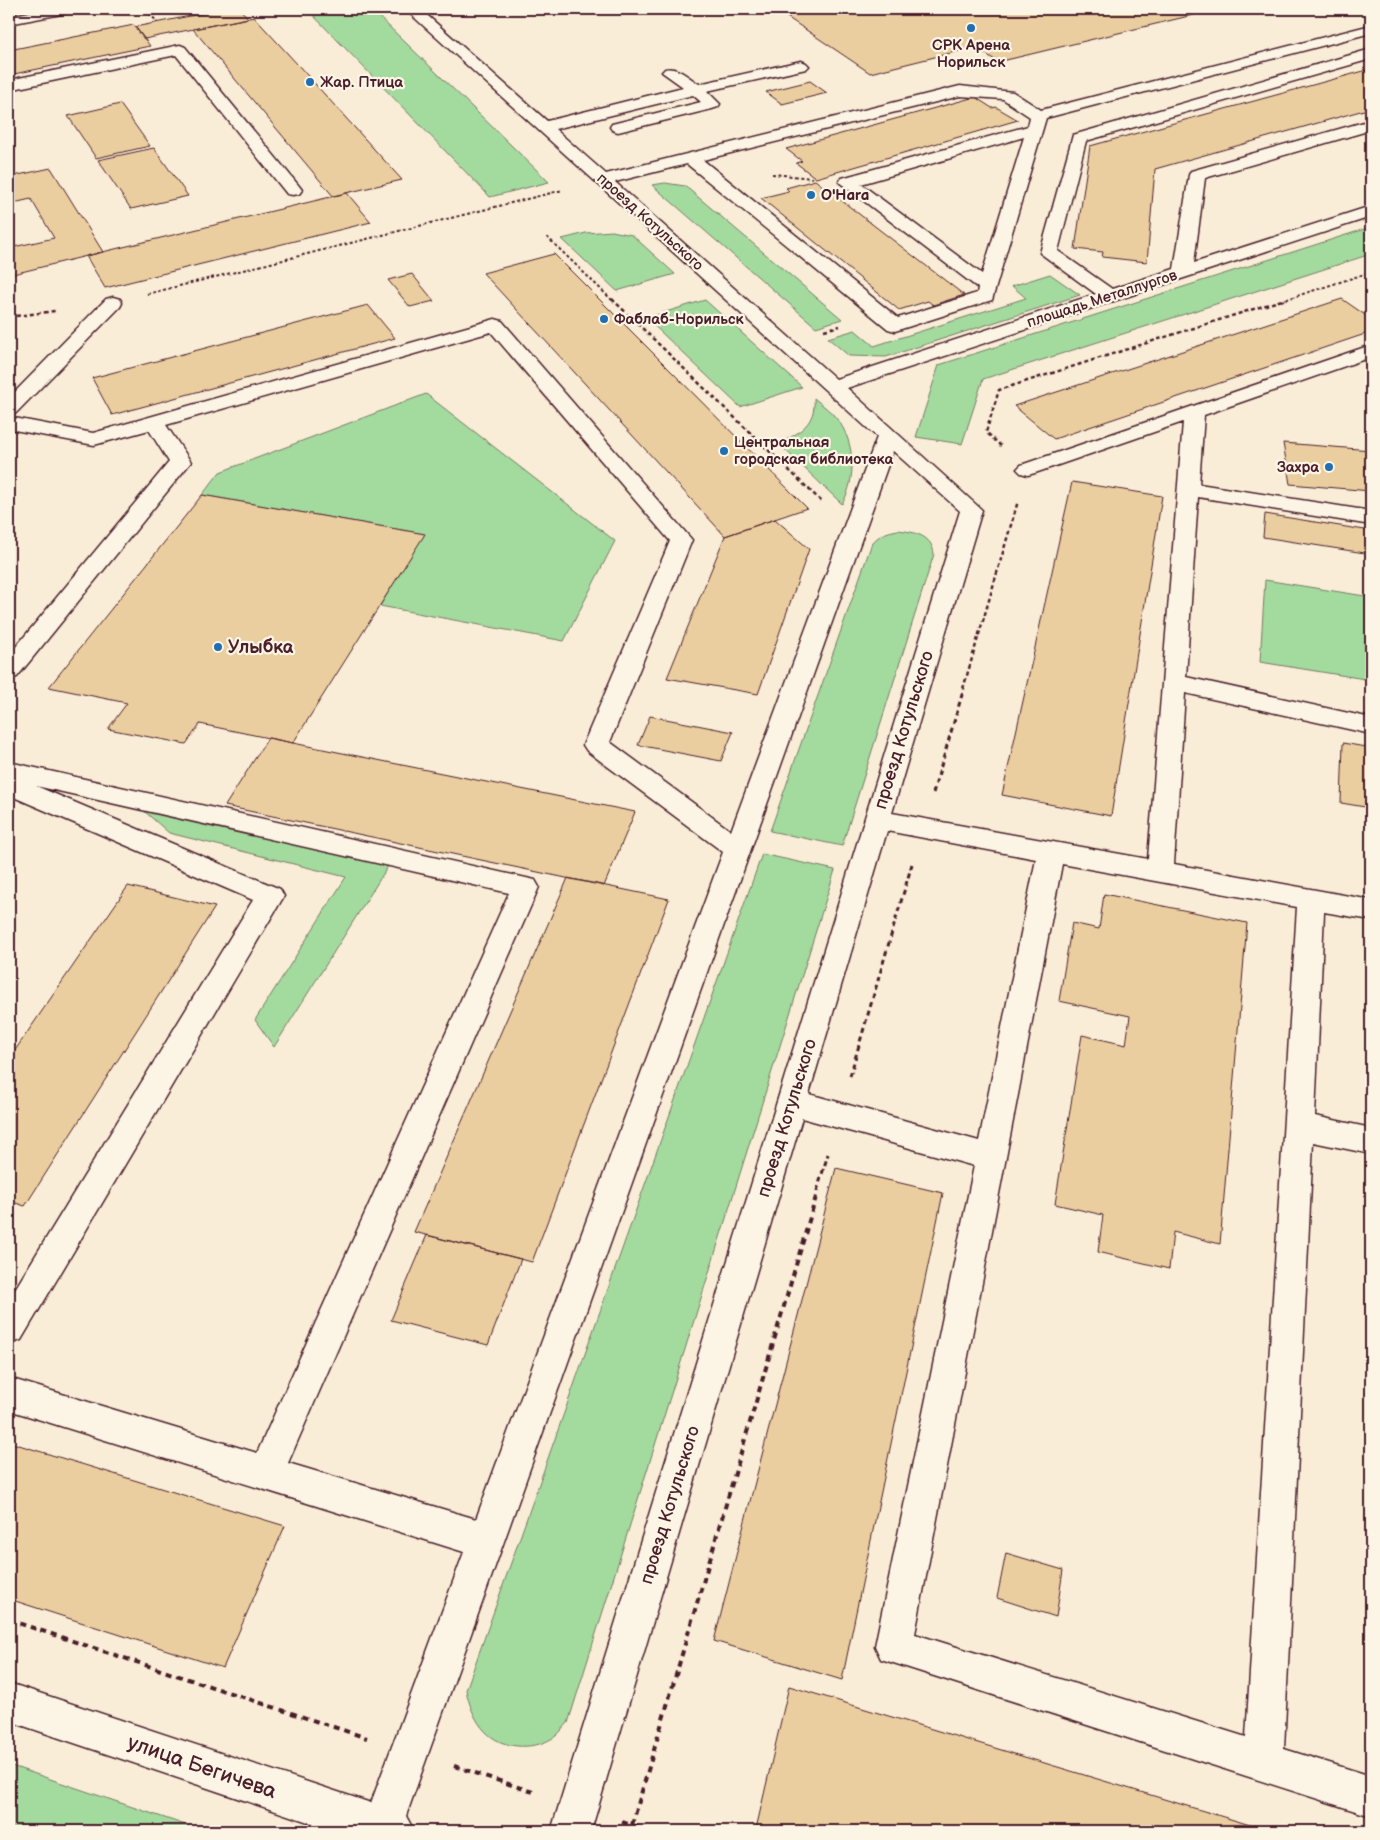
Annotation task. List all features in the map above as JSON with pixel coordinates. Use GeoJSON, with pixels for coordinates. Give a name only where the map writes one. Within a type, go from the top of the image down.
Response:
{"type":"FeatureCollection","features":[{"type":"Feature","properties":{"kind":"street"},"geometry":{"type":"LineString","coordinates":[[9,20],[67,9]]}},
{"type":"Feature","properties":{"kind":"street","name":"проезд Котульского"},"geometry":{"type":"LineString","coordinates":[[412,9],[971,510],[575,1819]]}},
{"type":"Feature","properties":{"kind":"street"},"geometry":{"type":"LineString","coordinates":[[987,286],[848,182],[1037,122],[1371,29]]}},
{"type":"Feature","properties":{"kind":"street"},"geometry":{"type":"LineString","coordinates":[[9,86],[180,50],[293,190]]}},
{"type":"Feature","properties":{"kind":"street"},"geometry":{"type":"LineString","coordinates":[[1110,296],[1048,253],[1080,138],[1371,54]]}},
{"type":"Feature","properties":{"kind":"street"},"geometry":{"type":"LineString","coordinates":[[543,127],[696,89],[801,66]]}},
{"type":"Feature","properties":{"kind":"street"},"geometry":{"type":"LineString","coordinates":[[618,127],[712,104],[696,89],[670,72]]}},
{"type":"Feature","properties":{"kind":"street"},"geometry":{"type":"LineString","coordinates":[[602,180],[960,90],[1007,95],[1037,122]]}},
{"type":"Feature","properties":{"kind":"street"},"geometry":{"type":"LineString","coordinates":[[690,158],[895,324],[985,296],[1037,122]]}},
{"type":"Feature","properties":{"kind":"street"},"geometry":{"type":"LineString","coordinates":[[1183,272],[1197,175],[1371,125]]}},
{"type":"Feature","properties":{"kind":"street","name":"площадь Металлургов"},"geometry":{"type":"LineString","coordinates":[[833,386],[1371,211]]}},
{"type":"Feature","properties":{"kind":"street"},"geometry":{"type":"LineString","coordinates":[[9,409],[113,303]]}},
{"type":"Feature","properties":{"kind":"street"},"geometry":{"type":"LineString","coordinates":[[9,423],[94,439],[495,325],[681,540],[596,745],[738,849]]}},
{"type":"Feature","properties":{"kind":"street"},"geometry":{"type":"LineString","coordinates":[[1028,469],[1371,351]]}},
{"type":"Feature","properties":{"kind":"street"},"geometry":{"type":"LineString","coordinates":[[1160,871],[1194,412]]}},
{"type":"Feature","properties":{"kind":"street"},"geometry":{"type":"LineString","coordinates":[[9,671],[180,462],[154,422]]}},
{"type":"Feature","properties":{"kind":"street"},"geometry":{"type":"LineString","coordinates":[[388,1829],[410,1751],[888,436]]}},
{"type":"Feature","properties":{"kind":"street"},"geometry":{"type":"LineString","coordinates":[[1188,490],[1371,518]]}},
{"type":"Feature","properties":{"kind":"street"},"geometry":{"type":"LineString","coordinates":[[1174,682],[1371,726]]}},
{"type":"Feature","properties":{"kind":"street"},"geometry":{"type":"LineString","coordinates":[[9,771],[525,887],[266,1473]]}},
{"type":"Feature","properties":{"kind":"street"},"geometry":{"type":"LineString","coordinates":[[9,785],[270,896],[9,1330]]}},
{"type":"Feature","properties":{"kind":"street"},"geometry":{"type":"LineString","coordinates":[[877,820],[1371,910]]}},
{"type":"Feature","properties":{"kind":"street"},"geometry":{"type":"LineString","coordinates":[[1052,852],[894,1646],[1371,1796]]}},
{"type":"Feature","properties":{"kind":"street"},"geometry":{"type":"LineString","coordinates":[[1264,1762],[1312,899]]}},
{"type":"Feature","properties":{"kind":"street"},"geometry":{"type":"LineString","coordinates":[[792,1102],[991,1158]]}},
{"type":"Feature","properties":{"kind":"street"},"geometry":{"type":"LineString","coordinates":[[1299,1126],[1371,1141]]}},
{"type":"Feature","properties":{"kind":"street"},"geometry":{"type":"LineString","coordinates":[[9,1394],[486,1541]]}},
{"type":"Feature","properties":{"kind":"street","name":"улица Бегичева"},"geometry":{"type":"LineString","coordinates":[[9,1702],[388,1829]]}},
{"type":"Feature","properties":{"kind":"path"},"geometry":{"type":"LineString","coordinates":[[146,9],[157,22]]}},
{"type":"Feature","properties":{"kind":"path"},"geometry":{"type":"LineString","coordinates":[[770,174],[815,179]]}},
{"type":"Feature","properties":{"kind":"path"},"geometry":{"type":"LineString","coordinates":[[9,317],[113,303],[602,180]]}},
{"type":"Feature","properties":{"kind":"path"},"geometry":{"type":"LineString","coordinates":[[547,237],[824,504]]}},
{"type":"Feature","properties":{"kind":"path"},"geometry":{"type":"LineString","coordinates":[[632,1825],[1028,469],[986,432],[999,390],[1370,274]]}},
{"type":"Feature","properties":{"kind":"path"},"geometry":{"type":"LineString","coordinates":[[9,1620],[410,1751],[575,1819],[632,1825],[650,1831]]}},
{"type":"Feature","properties":{"kind":"green space"},"geometry":{"type":"Polygon","coordinates":[[[307,9],[371,9],[549,182],[490,197],[307,9]]]}},
{"type":"Feature","properties":{"kind":"green space"},"geometry":{"type":"Polygon","coordinates":[[[665,183],[685,186],[842,319],[816,327],[652,185],[665,183]]]}},
{"type":"Feature","properties":{"kind":"green space"},"geometry":{"type":"Polygon","coordinates":[[[1371,227],[1371,254],[983,379],[962,444],[916,437],[939,365],[1371,227]]]}},
{"type":"Feature","properties":{"kind":"green space"},"geometry":{"type":"Polygon","coordinates":[[[612,231],[632,235],[675,274],[617,291],[562,239],[586,233],[612,231]]]}},
{"type":"Feature","properties":{"kind":"green space"},"geometry":{"type":"Polygon","coordinates":[[[1050,274],[1080,295],[886,357],[849,356],[828,338],[855,330],[874,346],[1026,298],[1012,286],[1050,274]]]}},
{"type":"Feature","properties":{"kind":"green space"},"geometry":{"type":"Polygon","coordinates":[[[705,300],[802,387],[740,407],[646,318],[705,300]]]}},
{"type":"Feature","properties":{"kind":"green space"},"geometry":{"type":"Polygon","coordinates":[[[426,394],[615,541],[564,641],[380,606],[424,534],[202,495],[220,472],[426,394]]]}},
{"type":"Feature","properties":{"kind":"green space"},"geometry":{"type":"Polygon","coordinates":[[[814,398],[837,419],[843,428],[850,449],[852,472],[847,494],[842,504],[779,444],[800,431],[809,421],[814,407],[814,398]]]}},
{"type":"Feature","properties":{"kind":"green space"},"geometry":{"type":"Polygon","coordinates":[[[898,530],[916,533],[926,539],[933,548],[934,554],[842,846],[770,831],[872,543],[884,534],[898,530]]]}},
{"type":"Feature","properties":{"kind":"green space"},"geometry":{"type":"Polygon","coordinates":[[[1265,580],[1371,597],[1371,680],[1260,662],[1265,580]]]}},
{"type":"Feature","properties":{"kind":"green space"},"geometry":{"type":"Polygon","coordinates":[[[136,804],[390,863],[274,1047],[255,1020],[346,877],[169,833],[136,804]]]}},
{"type":"Feature","properties":{"kind":"green space"},"geometry":{"type":"Polygon","coordinates":[[[762,854],[835,870],[568,1723],[554,1738],[543,1743],[526,1746],[506,1744],[488,1734],[476,1719],[466,1690],[762,854]]]}},
{"type":"Feature","properties":{"kind":"green space"},"geometry":{"type":"Polygon","coordinates":[[[9,1765],[203,1831],[9,1831],[9,1765]]]}},
{"type":"Feature","properties":{"kind":"building"},"geometry":{"type":"Polygon","coordinates":[[[225,9],[240,9],[248,18],[144,39],[135,27],[225,9]]]}},
{"type":"Feature","properties":{"kind":"building","name":"СРК Арена Норильск"},"geometry":{"type":"Polygon","coordinates":[[[775,9],[1218,9],[998,62],[975,47],[870,73],[775,9]]]}},
{"type":"Feature","properties":{"kind":"building"},"geometry":{"type":"Polygon","coordinates":[[[254,17],[402,180],[333,196],[193,29],[254,17]]]}},
{"type":"Feature","properties":{"kind":"building"},"geometry":{"type":"Polygon","coordinates":[[[134,25],[150,46],[9,75],[9,50],[134,25]]]}},
{"type":"Feature","properties":{"kind":"building"},"geometry":{"type":"Polygon","coordinates":[[[1371,69],[1371,108],[1155,169],[1147,262],[1102,257],[1103,252],[1075,249],[1090,146],[1371,69]]]}},
{"type":"Feature","properties":{"kind":"building"},"geometry":{"type":"Polygon","coordinates":[[[810,81],[827,93],[782,104],[766,92],[810,81]]]}},
{"type":"Feature","properties":{"kind":"building"},"geometry":{"type":"Polygon","coordinates":[[[975,97],[992,108],[996,107],[1018,120],[816,178],[796,163],[802,161],[786,149],[975,97]]]}},
{"type":"Feature","properties":{"kind":"building"},"geometry":{"type":"Polygon","coordinates":[[[120,104],[150,146],[96,158],[68,116],[120,104]]]}},
{"type":"Feature","properties":{"kind":"building"},"geometry":{"type":"Polygon","coordinates":[[[154,148],[188,196],[131,209],[98,160],[154,148]]]}},
{"type":"Feature","properties":{"kind":"building"},"geometry":{"type":"Polygon","coordinates":[[[51,168],[103,252],[9,275],[9,248],[54,238],[31,199],[9,204],[9,177],[51,168]]]}},
{"type":"Feature","properties":{"kind":"building"},"geometry":{"type":"Polygon","coordinates":[[[815,180],[964,295],[933,305],[928,301],[899,310],[761,198],[789,191],[786,188],[815,180]]]}},
{"type":"Feature","properties":{"kind":"building"},"geometry":{"type":"Polygon","coordinates":[[[347,193],[371,222],[105,288],[86,256],[347,193]]]}},
{"type":"Feature","properties":{"kind":"building"},"geometry":{"type":"Polygon","coordinates":[[[554,254],[807,508],[725,536],[483,273],[554,254]]]}},
{"type":"Feature","properties":{"kind":"building"},"geometry":{"type":"Polygon","coordinates":[[[412,274],[434,301],[410,307],[388,280],[412,274]]]}},
{"type":"Feature","properties":{"kind":"building"},"geometry":{"type":"Polygon","coordinates":[[[1342,299],[1371,319],[1371,332],[1054,439],[1014,406],[1342,299]]]}},
{"type":"Feature","properties":{"kind":"building"},"geometry":{"type":"Polygon","coordinates":[[[368,305],[395,338],[112,415],[92,378],[368,305]]]}},
{"type":"Feature","properties":{"kind":"building","name":"Захра"},"geometry":{"type":"Polygon","coordinates":[[[1283,443],[1371,450],[1371,491],[1290,484],[1283,443]]]}},
{"type":"Feature","properties":{"kind":"building"},"geometry":{"type":"Polygon","coordinates":[[[1072,482],[1162,496],[1111,816],[1002,795],[1072,482]]]}},
{"type":"Feature","properties":{"kind":"building","name":"Улыбка"},"geometry":{"type":"Polygon","coordinates":[[[202,495],[425,534],[293,743],[200,724],[186,744],[108,729],[127,703],[49,687],[202,495]]]}},
{"type":"Feature","properties":{"kind":"building"},"geometry":{"type":"Polygon","coordinates":[[[1265,514],[1371,531],[1371,554],[1263,537],[1265,514]]]}},
{"type":"Feature","properties":{"kind":"building"},"geometry":{"type":"Polygon","coordinates":[[[775,519],[809,549],[758,694],[667,678],[725,536],[775,519]]]}},
{"type":"Feature","properties":{"kind":"building"},"geometry":{"type":"Polygon","coordinates":[[[650,716],[733,732],[721,761],[638,745],[650,716]]]}},
{"type":"Feature","properties":{"kind":"building"},"geometry":{"type":"Polygon","coordinates":[[[268,738],[635,812],[604,886],[225,806],[268,738]]]}},
{"type":"Feature","properties":{"kind":"building"},"geometry":{"type":"Polygon","coordinates":[[[1343,743],[1371,748],[1371,808],[1341,803],[1343,743]]]}},
{"type":"Feature","properties":{"kind":"building"},"geometry":{"type":"Polygon","coordinates":[[[568,878],[669,899],[532,1262],[414,1232],[568,878]]]}},
{"type":"Feature","properties":{"kind":"building"},"geometry":{"type":"Polygon","coordinates":[[[128,886],[215,907],[25,1206],[9,1201],[9,1059],[128,886]]]}},
{"type":"Feature","properties":{"kind":"building"},"geometry":{"type":"Polygon","coordinates":[[[1104,894],[1247,923],[1220,1244],[1173,1232],[1169,1269],[1098,1252],[1103,1215],[1055,1204],[1082,1035],[1126,1045],[1130,1016],[1059,1001],[1072,923],[1099,929],[1104,894]]]}},
{"type":"Feature","properties":{"kind":"building"},"geometry":{"type":"Polygon","coordinates":[[[836,1168],[943,1193],[842,1680],[714,1641],[836,1168]]]}},
{"type":"Feature","properties":{"kind":"building"},"geometry":{"type":"Polygon","coordinates":[[[427,1235],[521,1259],[488,1345],[391,1320],[427,1235]]]}},
{"type":"Feature","properties":{"kind":"building"},"geometry":{"type":"Polygon","coordinates":[[[9,1442],[285,1526],[223,1668],[9,1599],[9,1442]]]}},
{"type":"Feature","properties":{"kind":"building"},"geometry":{"type":"Polygon","coordinates":[[[1006,1553],[1063,1570],[1056,1617],[997,1598],[1006,1553]]]}},
{"type":"Feature","properties":{"kind":"building"},"geometry":{"type":"Polygon","coordinates":[[[789,1686],[1270,1831],[761,1831],[756,1829],[789,1686]]]}},
{"type":"Feature","properties":{"kind":"place","name":"СРК Арена Норильск"},"geometry":{"type":"Point","coordinates":[971,28]}},
{"type":"Feature","properties":{"kind":"place","name":"Жар. Птица"},"geometry":{"type":"Point","coordinates":[310,82]}},
{"type":"Feature","properties":{"kind":"place","name":"O'Hara"},"geometry":{"type":"Point","coordinates":[811,195]}},
{"type":"Feature","properties":{"kind":"place","name":"Фаблаб-Норильск"},"geometry":{"type":"Point","coordinates":[604,319]}},
{"type":"Feature","properties":{"kind":"place","name":"Центральная городская библиотека"},"geometry":{"type":"Point","coordinates":[724,451]}},
{"type":"Feature","properties":{"kind":"place","name":"Захра"},"geometry":{"type":"Point","coordinates":[1329,467]}},
{"type":"Feature","properties":{"kind":"place","name":"Улыбка"},"geometry":{"type":"Point","coordinates":[218,647]}}]}
